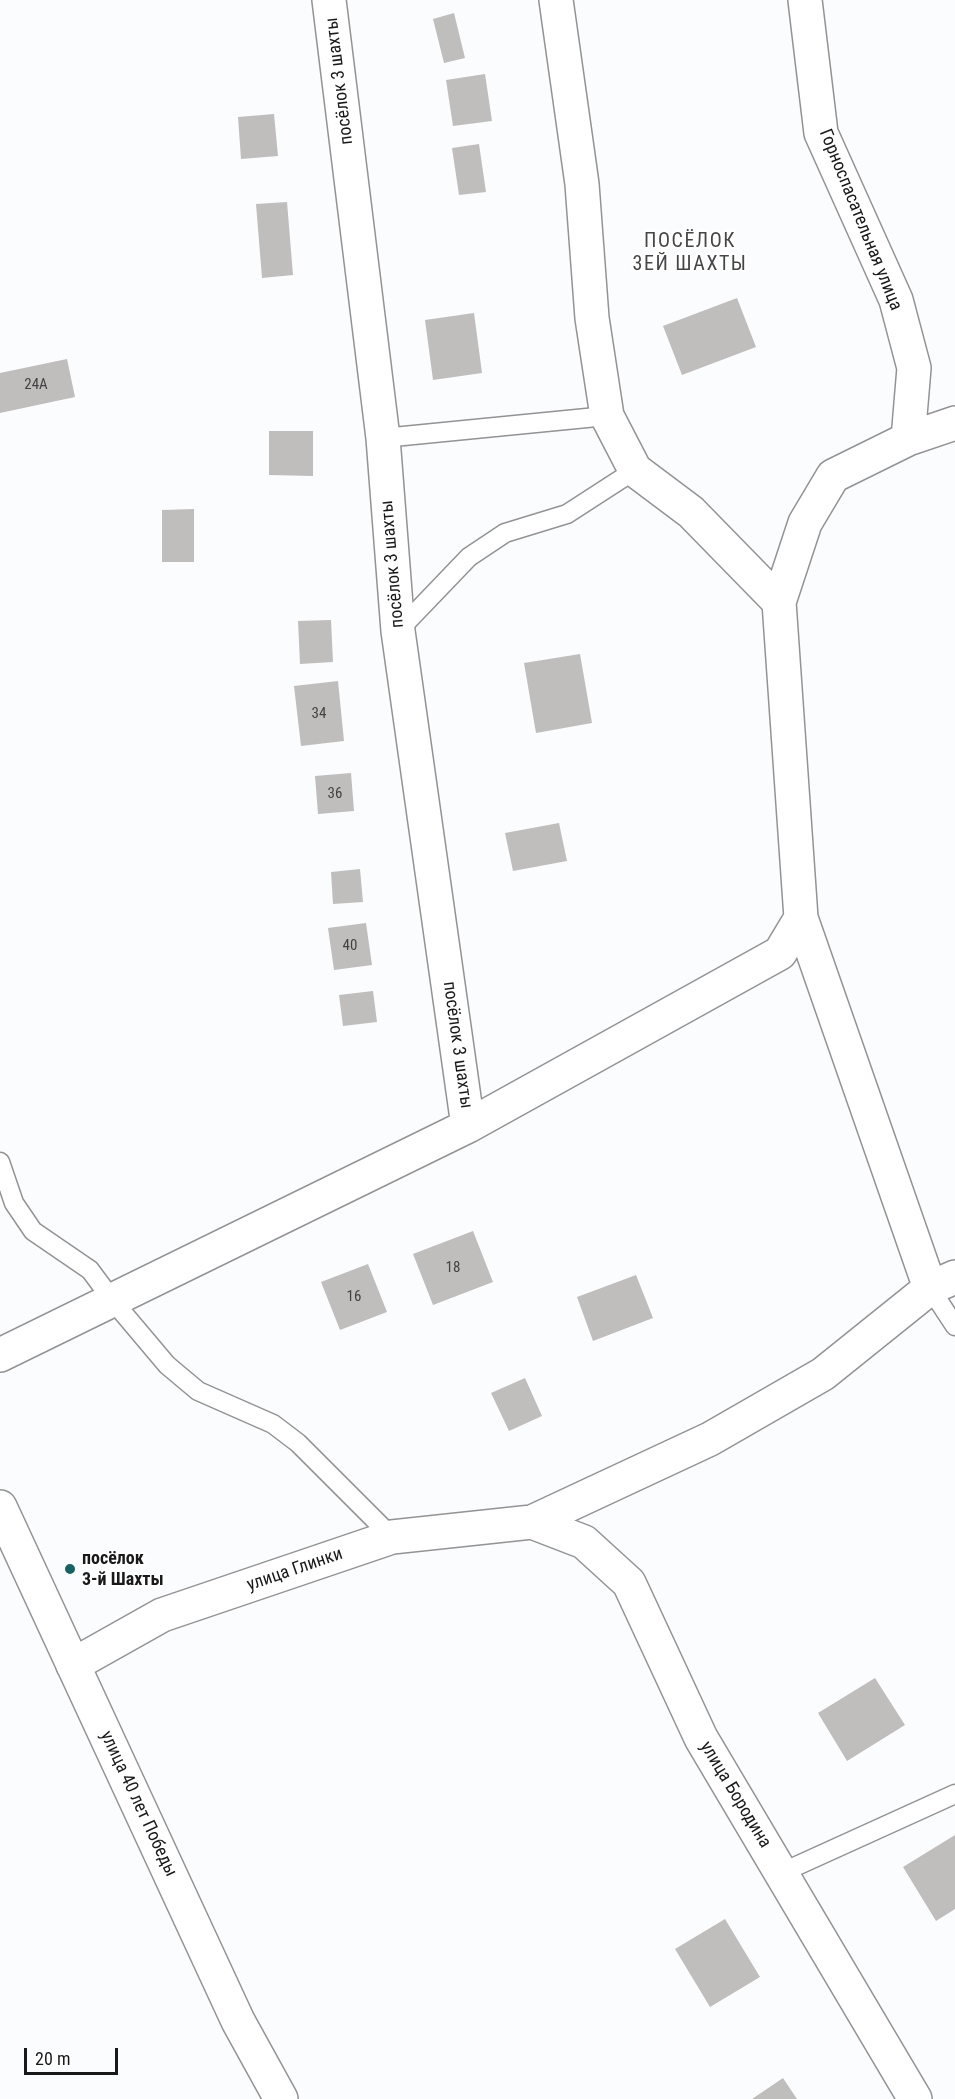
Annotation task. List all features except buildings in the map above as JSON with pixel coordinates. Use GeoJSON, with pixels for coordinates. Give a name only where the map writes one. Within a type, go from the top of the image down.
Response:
{"type":"FeatureCollection","features":[{"type":"Feature","properties":{"kind":"street","name":"посёлок 3 шахты"},"geometry":{"type":"LineString","coordinates":[[329,0],[332,9],[383,438],[398,631],[468,1126]]}},
{"type":"Feature","properties":{"kind":"street"},"geometry":{"type":"LineString","coordinates":[[532,0],[562,40]]}},
{"type":"Feature","properties":{"kind":"street"},"geometry":{"type":"LineString","coordinates":[[556,0],[582,184],[592,318],[607,416],[635,470],[691,512],[779,602]]}},
{"type":"Feature","properties":{"kind":"street","name":"Горноспасательная улица"},"geometry":{"type":"LineString","coordinates":[[805,0],[821,133],[896,300],[914,368],[908,439]]}},
{"type":"Feature","properties":{"kind":"street"},"geometry":{"type":"LineString","coordinates":[[532,1522],[710,1439],[823,1374],[943,1282],[801,918],[779,602],[805,523],[833,476],[908,439],[955,423]]}},
{"type":"Feature","properties":{"kind":"street"},"geometry":{"type":"LineString","coordinates":[[0,1355],[468,1126],[780,953],[801,918]]}},
{"type":"Feature","properties":{"kind":"street","name":"улица 40 лет Победы"},"geometry":{"type":"LineString","coordinates":[[0,1507],[238,2021],[281,2099]]}},
{"type":"Feature","properties":{"kind":"street","name":"улица Глинки"},"geometry":{"type":"LineString","coordinates":[[73,1665],[162,1615],[392,1537],[532,1522]]}},
{"type":"Feature","properties":{"kind":"street","name":"улица Бородина"},"geometry":{"type":"LineString","coordinates":[[532,1522],[584,1542],[629,1583],[701,1738],[915,2099]]}},
{"type":"Feature","properties":{"kind":"lane"},"geometry":{"type":"LineString","coordinates":[[383,438],[607,416]]}},
{"type":"Feature","properties":{"kind":"lane"},"geometry":{"type":"LineString","coordinates":[[398,631],[469,557],[505,533],[567,514],[635,470]]}},
{"type":"Feature","properties":{"kind":"lane"},"geometry":{"type":"LineString","coordinates":[[0,1162],[14,1203],[33,1231],[90,1270],[167,1365],[198,1391],[273,1424],[319,1462],[392,1537]]}},
{"type":"Feature","properties":{"kind":"lane"},"geometry":{"type":"LineString","coordinates":[[943,1282],[955,1326]]}},
{"type":"Feature","properties":{"kind":"lane"},"geometry":{"type":"LineString","coordinates":[[781,1873],[955,1794]]}},
{"type":"Feature","properties":{"kind":"place","name":"посёлок 3-й Шахты"},"geometry":{"type":"Point","coordinates":[70,1569]}},
{"type":"Feature","properties":{"kind":"district","name":"ПОСЁЛОК 3ЕЙ ШАХТЫ"},"geometry":{"type":"Point","coordinates":[690,254]}}]}
